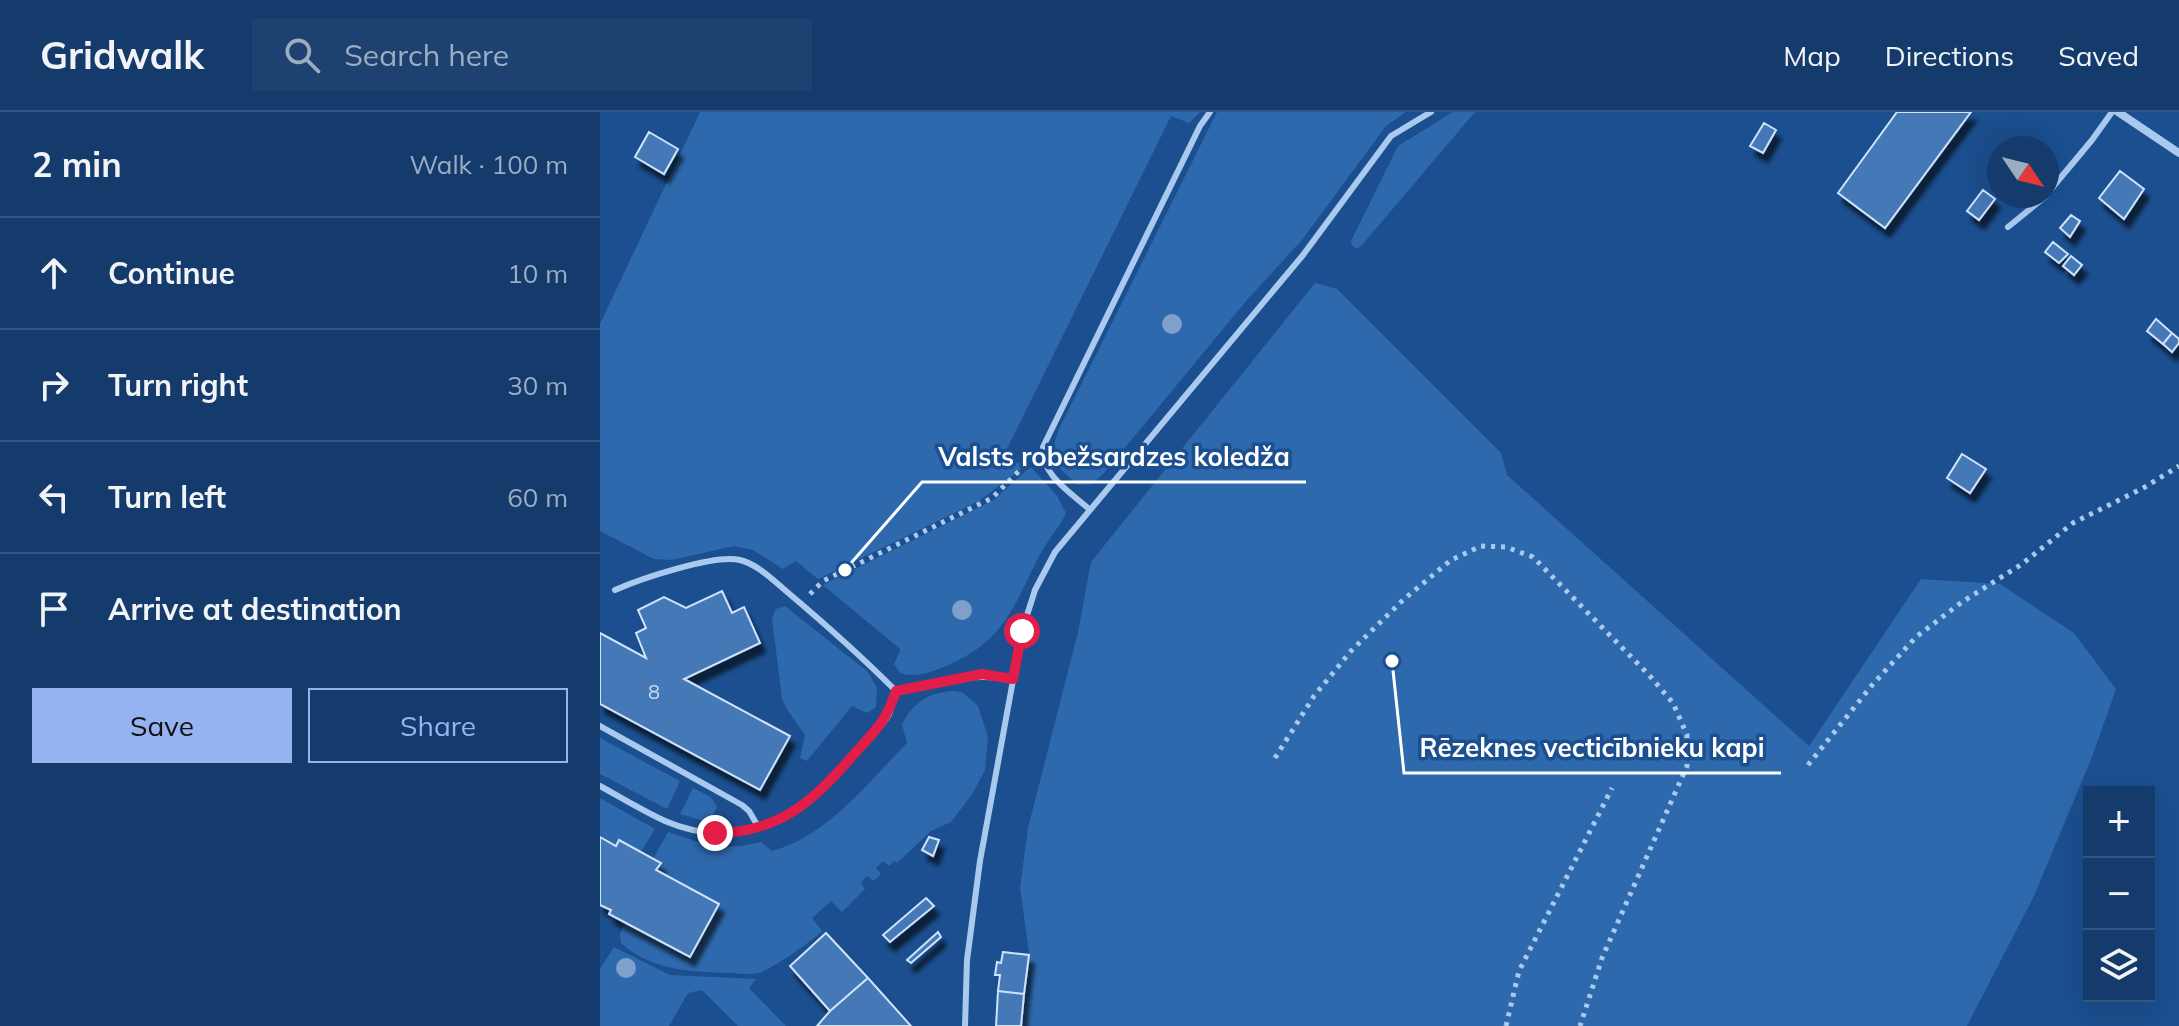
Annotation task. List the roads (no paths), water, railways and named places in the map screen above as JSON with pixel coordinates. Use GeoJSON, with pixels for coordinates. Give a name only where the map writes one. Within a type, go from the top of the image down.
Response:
{"type":"FeatureCollection","features":[{"type":"Feature","properties":{"kind":"street"},"geometry":{"type":"LineString","coordinates":[[2115,112],[2179,153]]}},
{"type":"Feature","properties":{"kind":"lane"},"geometry":{"type":"LineString","coordinates":[[1089,509],[1056,480],[1044,464],[1042,455],[1047,437],[1200,126],[1210,112]]}},
{"type":"Feature","properties":{"kind":"lane"},"geometry":{"type":"LineString","coordinates":[[965,1026],[967,960],[980,861],[1022,631],[1035,590],[1055,552],[1303,255],[1391,136],[1431,112]]}},
{"type":"Feature","properties":{"kind":"lane"},"geometry":{"type":"LineString","coordinates":[[2059,179],[2115,112]]}},
{"type":"Feature","properties":{"kind":"lane"},"geometry":{"type":"LineString","coordinates":[[2008,227],[2031,208]]}},
{"type":"Feature","properties":{"kind":"lane"},"geometry":{"type":"LineString","coordinates":[[615,590],[644,577],[703,563],[740,560],[762,571],[801,603],[896,691]]}},
{"type":"Feature","properties":{"kind":"lane"},"geometry":{"type":"LineString","coordinates":[[896,691],[982,674],[1013,679]]}},
{"type":"Feature","properties":{"kind":"lane"},"geometry":{"type":"LineString","coordinates":[[600,786],[666,822],[691,829],[729,833],[759,828],[782,819],[828,785],[888,716],[896,691]]}},
{"type":"Feature","properties":{"kind":"lane"},"geometry":{"type":"LineString","coordinates":[[600,726],[742,805],[759,828]]}},
{"type":"Feature","properties":{"kind":"place","name":"Valsts robežsardzes koledža"},"geometry":{"type":"Point","coordinates":[845,570]}},
{"type":"Feature","properties":{"kind":"place","name":"Rēzeknes vecticībnieku kapi"},"geometry":{"type":"Point","coordinates":[1392,661]}}]}
